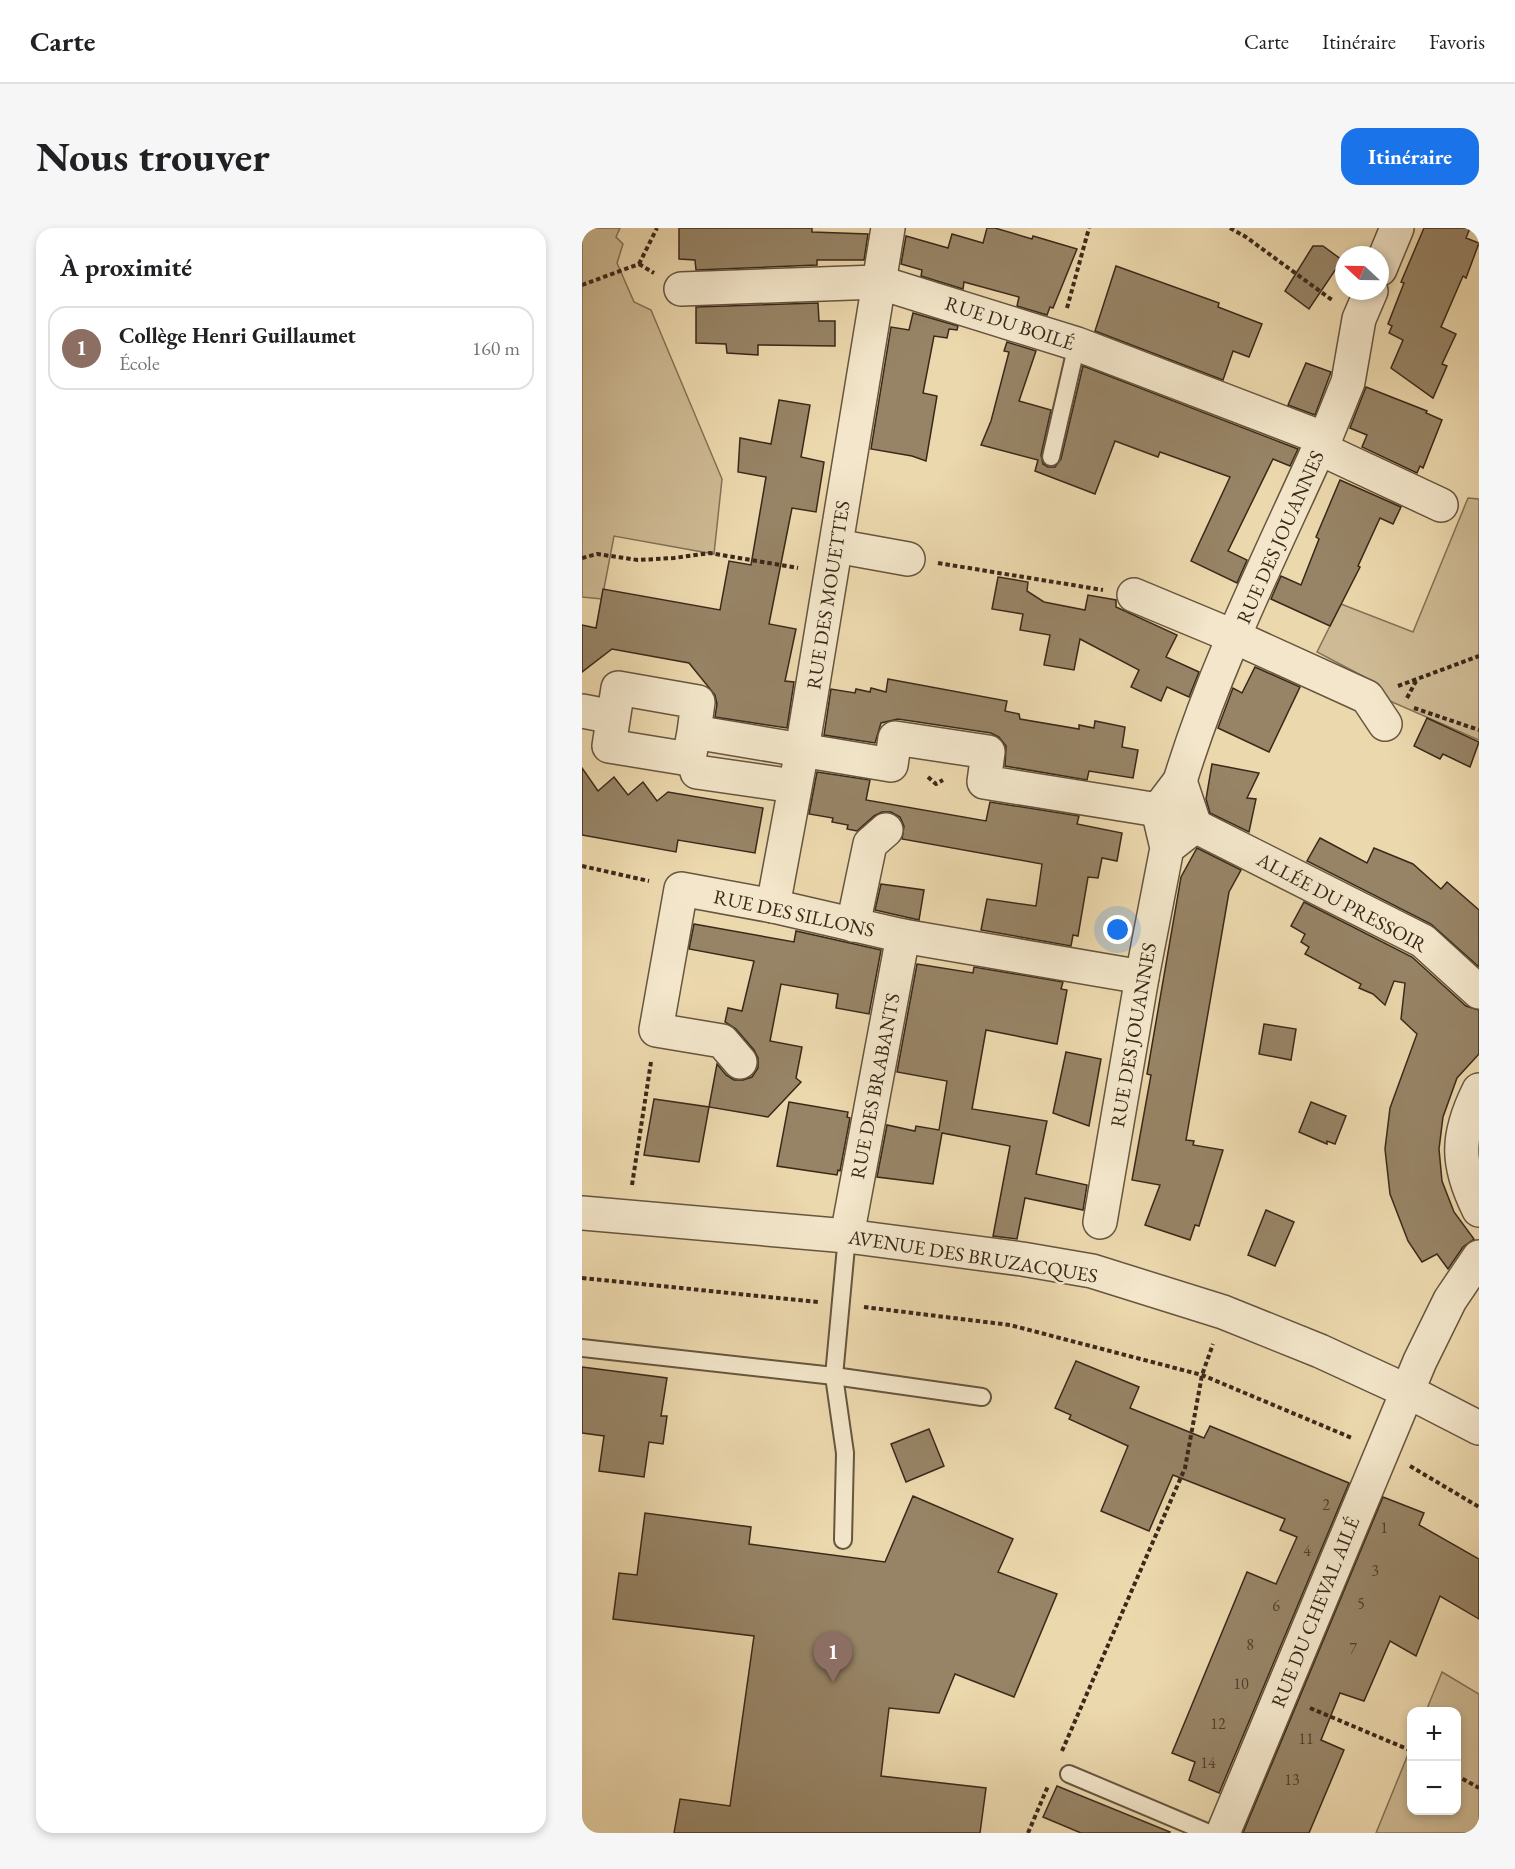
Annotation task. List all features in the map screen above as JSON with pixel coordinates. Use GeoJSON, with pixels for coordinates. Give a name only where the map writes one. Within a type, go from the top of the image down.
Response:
{"type":"FeatureCollection","features":[{"type":"Feature","properties":{"kind":"street"},"geometry":{"type":"LineString","coordinates":[[878,282],[888,228]]}},
{"type":"Feature","properties":{"kind":"street"},"geometry":{"type":"LineString","coordinates":[[1389,247],[1397,228]]}},
{"type":"Feature","properties":{"kind":"street","name":"RUE DU BOILÉ"},"geometry":{"type":"LineString","coordinates":[[681,290],[878,282],[1068,341],[1322,443],[1441,505]]}},
{"type":"Feature","properties":{"kind":"street","name":"RUE DES MOUETTES"},"geometry":{"type":"LineString","coordinates":[[773,906],[834,560],[878,282]]}},
{"type":"Feature","properties":{"kind":"street","name":"RUE DES JOUANNES"},"geometry":{"type":"LineString","coordinates":[[1100,1222],[1142,977],[1167,848],[1145,808],[1180,781],[1194,736],[1235,637],[1348,382],[1359,319],[1367,300]]}},
{"type":"Feature","properties":{"kind":"street"},"geometry":{"type":"LineString","coordinates":[[834,560],[908,558]]}},
{"type":"Feature","properties":{"kind":"street"},"geometry":{"type":"LineString","coordinates":[[1134,595],[1235,637],[1367,697],[1385,724]]}},
{"type":"Feature","properties":{"kind":"street"},"geometry":{"type":"LineString","coordinates":[[618,688],[698,702],[694,732],[689,759],[609,746],[598,714],[618,688]]}},
{"type":"Feature","properties":{"kind":"street"},"geometry":{"type":"LineString","coordinates":[[694,732],[891,765],[895,738],[988,752],[984,782],[1145,808]]}},
{"type":"Feature","properties":{"kind":"street"},"geometry":{"type":"LineString","coordinates":[[697,772],[794,786]]}},
{"type":"Feature","properties":{"kind":"street"},"geometry":{"type":"LineString","coordinates":[[1167,848],[1195,826],[1180,781]]}},
{"type":"Feature","properties":{"kind":"street","name":"ALLÉE DU PRESSOIR"},"geometry":{"type":"LineString","coordinates":[[1195,826],[1423,941],[1479,992]]}},
{"type":"Feature","properties":{"kind":"street"},"geometry":{"type":"LineString","coordinates":[[853,925],[870,844],[886,830]]}},
{"type":"Feature","properties":{"kind":"street","name":"RUE DES SILLONS"},"geometry":{"type":"LineString","coordinates":[[656,1030],[681,889],[773,906],[903,936],[1142,977]]}},
{"type":"Feature","properties":{"kind":"street","name":"RUE DES BRABANTS"},"geometry":{"type":"LineString","coordinates":[[847,1236],[903,936]]}},
{"type":"Feature","properties":{"kind":"street"},"geometry":{"type":"LineString","coordinates":[[656,1030],[722,1041],[740,1062]]}},
{"type":"Feature","properties":{"kind":"street"},"geometry":{"type":"LineString","coordinates":[[1479,1090],[1464,1126],[1461,1156],[1467,1186],[1479,1210]]}},
{"type":"Feature","properties":{"kind":"street","name":"AVENUE DES BRUZACQUES"},"geometry":{"type":"LineString","coordinates":[[582,1214],[847,1236],[1022,1259],[1092,1271],[1224,1312],[1320,1351],[1407,1391],[1479,1428]]}},
{"type":"Feature","properties":{"kind":"street","name":"RUE DU CHEVAL AILÉ"},"geometry":{"type":"LineString","coordinates":[[1223,1833],[1407,1391],[1450,1300],[1479,1257]]}},
{"type":"Feature","properties":{"kind":"lane"},"geometry":{"type":"LineString","coordinates":[[1051,457],[1068,341]]}},
{"type":"Feature","properties":{"kind":"lane"},"geometry":{"type":"LineString","coordinates":[[843,1540],[844,1453],[834,1376],[847,1236]]}},
{"type":"Feature","properties":{"kind":"lane"},"geometry":{"type":"LineString","coordinates":[[582,1348],[834,1376],[982,1397]]}},
{"type":"Feature","properties":{"kind":"lane"},"geometry":{"type":"LineString","coordinates":[[1069,1774],[1209,1833]]}},
{"type":"Feature","properties":{"kind":"path"},"geometry":{"type":"LineString","coordinates":[[582,285],[639,264],[657,228]]}},
{"type":"Feature","properties":{"kind":"path"},"geometry":{"type":"LineString","coordinates":[[1068,341],[1089,228]]}},
{"type":"Feature","properties":{"kind":"path"},"geometry":{"type":"LineString","coordinates":[[1230,228],[1246,237],[1337,304]]}},
{"type":"Feature","properties":{"kind":"path"},"geometry":{"type":"LineString","coordinates":[[582,558],[597,554],[638,560],[710,553],[834,560]]}},
{"type":"Feature","properties":{"kind":"path"},"geometry":{"type":"LineString","coordinates":[[908,558],[1134,595]]}},
{"type":"Feature","properties":{"kind":"path"},"geometry":{"type":"LineString","coordinates":[[1479,656],[1416,680],[1404,705],[1479,730]]}},
{"type":"Feature","properties":{"kind":"path"},"geometry":{"type":"LineString","coordinates":[[582,866],[650,881]]}},
{"type":"Feature","properties":{"kind":"path"},"geometry":{"type":"LineString","coordinates":[[627,1218],[656,1030]]}},
{"type":"Feature","properties":{"kind":"path"},"geometry":{"type":"LineString","coordinates":[[582,1278],[842,1304],[1010,1324],[1202,1375],[1382,1450],[1479,1507]]}},
{"type":"Feature","properties":{"kind":"path"},"geometry":{"type":"LineString","coordinates":[[1059,1759],[1185,1468],[1202,1375],[1224,1312]]}},
{"type":"Feature","properties":{"kind":"path"},"geometry":{"type":"LineString","coordinates":[[1281,1697],[1407,1749]]}},
{"type":"Feature","properties":{"kind":"path"},"geometry":{"type":"LineString","coordinates":[[1461,1778],[1479,1788]]}},
{"type":"Feature","properties":{"kind":"path"},"geometry":{"type":"LineString","coordinates":[[1028,1833],[1050,1780]]}},
{"type":"Feature","properties":{"kind":"shaded area"},"geometry":{"type":"Polygon","coordinates":[[[582,228],[620,228],[616,237],[623,244],[617,263],[634,302],[651,310],[722,479],[714,554],[614,536],[602,599],[582,597],[582,228]]]}},
{"type":"Feature","properties":{"kind":"shaded area"},"geometry":{"type":"Polygon","coordinates":[[[1468,498],[1479,499],[1479,740],[1367,691],[1370,680],[1317,652],[1341,604],[1413,632],[1468,498]]]}},
{"type":"Feature","properties":{"kind":"shaded area"},"geometry":{"type":"Polygon","coordinates":[[[1442,1672],[1479,1694],[1479,1833],[1376,1833],[1407,1757],[1407,1815],[1461,1815],[1461,1707],[1428,1707],[1442,1672]]]}},
{"type":"Feature","properties":{"kind":"building"},"geometry":{"type":"Polygon","coordinates":[[[679,228],[812,228],[812,232],[868,234],[864,260],[817,260],[817,265],[696,270],[695,260],[679,259],[679,228]]]}},
{"type":"Feature","properties":{"kind":"building"},"geometry":{"type":"Polygon","coordinates":[[[987,228],[995,228],[1032,239],[1033,236],[1077,249],[1053,308],[1050,307],[1047,315],[1017,306],[1019,297],[964,282],[963,289],[921,276],[922,270],[901,264],[906,236],[948,248],[952,234],[983,243],[987,228]]]}},
{"type":"Feature","properties":{"kind":"building"},"geometry":{"type":"Polygon","coordinates":[[[1424,228],[1470,228],[1466,238],[1479,243],[1466,278],[1463,276],[1441,327],[1456,334],[1442,364],[1447,366],[1433,398],[1391,368],[1403,340],[1389,333],[1392,326],[1388,324],[1404,283],[1401,282],[1424,228]]]}},
{"type":"Feature","properties":{"kind":"building"},"geometry":{"type":"Polygon","coordinates":[[[1313,246],[1323,246],[1335,255],[1335,270],[1309,309],[1285,291],[1313,246]]]}},
{"type":"Feature","properties":{"kind":"building"},"geometry":{"type":"Polygon","coordinates":[[[1116,266],[1219,303],[1218,307],[1262,324],[1249,357],[1233,351],[1223,380],[1095,331],[1116,266]]]}},
{"type":"Feature","properties":{"kind":"building"},"geometry":{"type":"Polygon","coordinates":[[[818,303],[819,321],[835,321],[835,346],[758,345],[758,355],[727,353],[726,344],[696,343],[696,307],[818,303]]]}},
{"type":"Feature","properties":{"kind":"building"},"geometry":{"type":"Polygon","coordinates":[[[913,313],[958,326],[957,330],[949,329],[947,338],[934,336],[923,393],[937,396],[926,461],[912,456],[871,449],[891,327],[909,330],[913,313]]]}},
{"type":"Feature","properties":{"kind":"building"},"geometry":{"type":"Polygon","coordinates":[[[1007,342],[1036,351],[1019,401],[1051,410],[1041,455],[1043,464],[1048,467],[1055,467],[1061,459],[1083,366],[1298,449],[1290,466],[1273,459],[1228,551],[1247,560],[1237,583],[1191,561],[1230,477],[1160,452],[1158,457],[1115,441],[1095,494],[1035,471],[1038,460],[981,445],[991,421],[1009,352],[1004,351],[1007,342]]]}},
{"type":"Feature","properties":{"kind":"building"},"geometry":{"type":"Polygon","coordinates":[[[1306,363],[1331,372],[1315,415],[1288,405],[1306,363]]]}},
{"type":"Feature","properties":{"kind":"building"},"geometry":{"type":"Polygon","coordinates":[[[1366,387],[1427,411],[1426,413],[1442,420],[1423,468],[1420,466],[1417,473],[1362,447],[1367,435],[1350,428],[1366,387]]]}},
{"type":"Feature","properties":{"kind":"building"},"geometry":{"type":"Polygon","coordinates":[[[779,400],[810,405],[801,457],[824,462],[816,512],[792,508],[769,624],[796,629],[785,681],[794,682],[787,728],[715,717],[717,704],[715,695],[689,663],[612,649],[582,672],[582,625],[596,628],[603,589],[720,610],[729,561],[751,565],[766,477],[738,472],[740,438],[771,444],[779,400]]]}},
{"type":"Feature","properties":{"kind":"building"},"geometry":{"type":"Polygon","coordinates":[[[1340,480],[1401,507],[1393,524],[1380,518],[1358,566],[1360,567],[1330,626],[1271,599],[1281,576],[1301,585],[1319,539],[1316,537],[1340,480]]]}},
{"type":"Feature","properties":{"kind":"building"},"geometry":{"type":"Polygon","coordinates":[[[998,577],[1028,582],[1027,591],[1044,602],[1085,610],[1088,595],[1116,600],[1116,607],[1177,635],[1166,657],[1199,672],[1189,697],[1167,687],[1161,701],[1131,687],[1139,670],[1080,639],[1074,670],[1044,665],[1050,635],[1020,630],[1023,614],[992,609],[998,577]]]}},
{"type":"Feature","properties":{"kind":"building"},"geometry":{"type":"Polygon","coordinates":[[[1255,667],[1300,687],[1269,752],[1218,728],[1233,688],[1242,693],[1255,667]]]}},
{"type":"Feature","properties":{"kind":"building"},"geometry":{"type":"Polygon","coordinates":[[[888,679],[1007,701],[1005,711],[1019,714],[1020,719],[1079,729],[1079,725],[1094,728],[1095,721],[1125,727],[1122,747],[1138,750],[1133,778],[1089,771],[1087,780],[1005,766],[1006,746],[999,737],[991,733],[898,719],[881,723],[875,743],[824,735],[831,689],[855,693],[856,689],[870,692],[871,688],[886,692],[888,679]]]}},
{"type":"Feature","properties":{"kind":"building"},"geometry":{"type":"Polygon","coordinates":[[[1427,718],[1479,742],[1470,767],[1443,754],[1440,759],[1414,746],[1427,718]]]}},
{"type":"Feature","properties":{"kind":"building"},"geometry":{"type":"Polygon","coordinates":[[[1212,764],[1259,773],[1247,798],[1256,799],[1249,832],[1210,813],[1206,799],[1212,764]]]}},
{"type":"Feature","properties":{"kind":"building"},"geometry":{"type":"Polygon","coordinates":[[[582,768],[598,791],[614,777],[628,795],[643,782],[657,801],[668,792],[763,808],[755,853],[678,840],[676,852],[582,835],[582,768]]]}},
{"type":"Feature","properties":{"kind":"building"},"geometry":{"type":"Polygon","coordinates":[[[817,772],[870,780],[866,800],[986,821],[990,802],[1079,816],[1077,824],[1122,833],[1117,861],[1102,858],[1098,878],[1088,877],[1078,936],[1073,935],[1071,946],[981,930],[987,899],[1036,906],[1042,864],[902,839],[904,826],[900,817],[891,812],[882,812],[874,816],[857,831],[847,829],[848,825],[832,822],[833,818],[809,814],[817,772]]]}},
{"type":"Feature","properties":{"kind":"building"},"geometry":{"type":"Polygon","coordinates":[[[1320,838],[1367,863],[1374,848],[1413,864],[1441,889],[1447,882],[1479,910],[1479,967],[1431,924],[1307,861],[1320,838]]]}},
{"type":"Feature","properties":{"kind":"building"},"geometry":{"type":"Polygon","coordinates":[[[1197,848],[1241,870],[1229,892],[1186,1140],[1194,1141],[1193,1145],[1223,1150],[1199,1226],[1195,1225],[1190,1240],[1145,1225],[1160,1185],[1132,1180],[1151,1075],[1147,1074],[1181,877],[1197,848]]]}},
{"type":"Feature","properties":{"kind":"building"},"geometry":{"type":"Polygon","coordinates":[[[881,884],[924,890],[919,920],[875,910],[881,884]]]}},
{"type":"Feature","properties":{"kind":"building"},"geometry":{"type":"Polygon","coordinates":[[[1304,902],[1412,957],[1466,1006],[1479,1010],[1479,1054],[1457,1078],[1443,1117],[1439,1149],[1442,1181],[1454,1212],[1474,1239],[1463,1247],[1448,1269],[1437,1254],[1422,1262],[1408,1241],[1390,1194],[1385,1149],[1390,1108],[1417,1034],[1401,1019],[1405,983],[1394,981],[1385,1005],[1373,994],[1359,988],[1361,984],[1305,954],[1309,947],[1301,942],[1305,934],[1291,926],[1304,902]]]}},
{"type":"Feature","properties":{"kind":"building"},"geometry":{"type":"Polygon","coordinates":[[[694,924],[794,942],[796,931],[881,950],[869,1014],[836,1008],[838,994],[781,984],[770,1041],[802,1047],[796,1078],[801,1082],[768,1117],[709,1107],[717,1064],[726,1075],[734,1080],[752,1077],[758,1068],[758,1058],[754,1050],[736,1029],[725,1022],[728,1008],[742,1011],[754,961],[689,949],[694,924]]]}},
{"type":"Feature","properties":{"kind":"building"},"geometry":{"type":"Polygon","coordinates":[[[917,964],[973,973],[974,967],[1063,982],[1061,989],[1067,990],[1057,1044],[986,1030],[972,1109],[1047,1121],[1036,1174],[1087,1185],[1083,1210],[1025,1198],[1017,1239],[993,1236],[1010,1146],[942,1133],[933,1184],[877,1177],[887,1125],[915,1131],[916,1126],[939,1130],[947,1081],[897,1072],[917,964]]]}},
{"type":"Feature","properties":{"kind":"building"},"geometry":{"type":"Polygon","coordinates":[[[1264,1024],[1296,1029],[1291,1060],[1259,1054],[1264,1024]]]}},
{"type":"Feature","properties":{"kind":"building"},"geometry":{"type":"Polygon","coordinates":[[[1066,1052],[1101,1059],[1089,1126],[1053,1113],[1066,1052]]]}},
{"type":"Feature","properties":{"kind":"building"},"geometry":{"type":"Polygon","coordinates":[[[654,1099],[709,1107],[699,1162],[644,1155],[654,1099]]]}},
{"type":"Feature","properties":{"kind":"building"},"geometry":{"type":"Polygon","coordinates":[[[789,1102],[848,1112],[847,1117],[850,1118],[840,1171],[838,1170],[837,1175],[777,1166],[789,1102]]]}},
{"type":"Feature","properties":{"kind":"building"},"geometry":{"type":"Polygon","coordinates":[[[1311,1102],[1346,1116],[1335,1144],[1327,1141],[1327,1144],[1299,1132],[1311,1102]]]}},
{"type":"Feature","properties":{"kind":"building"},"geometry":{"type":"Polygon","coordinates":[[[1266,1210],[1294,1222],[1275,1266],[1248,1255],[1266,1210]]]}},
{"type":"Feature","properties":{"kind":"building"},"geometry":{"type":"Polygon","coordinates":[[[1076,1361],[1139,1387],[1130,1408],[1204,1438],[1210,1426],[1349,1483],[1219,1793],[1189,1780],[1195,1762],[1172,1753],[1247,1572],[1276,1584],[1297,1537],[1280,1530],[1285,1519],[1173,1475],[1149,1531],[1101,1511],[1128,1446],[1069,1419],[1071,1415],[1055,1408],[1076,1361]]]}},
{"type":"Feature","properties":{"kind":"building"},"geometry":{"type":"Polygon","coordinates":[[[582,1367],[667,1378],[661,1416],[667,1416],[663,1444],[649,1442],[644,1477],[599,1471],[604,1436],[582,1433],[582,1367]]]}},
{"type":"Feature","properties":{"kind":"building"},"geometry":{"type":"Polygon","coordinates":[[[929,1429],[944,1466],[906,1482],[891,1444],[929,1429]]]}},
{"type":"Feature","properties":{"kind":"building"},"geometry":{"type":"Polygon","coordinates":[[[913,1496],[1013,1539],[998,1572],[1057,1594],[1014,1697],[955,1674],[939,1713],[889,1708],[881,1776],[986,1788],[980,1833],[674,1833],[680,1799],[730,1806],[754,1636],[613,1619],[619,1573],[637,1575],[645,1513],[751,1527],[749,1544],[885,1562],[913,1496]]]}},
{"type":"Feature","properties":{"kind":"building"},"geometry":{"type":"Polygon","coordinates":[[[1383,1497],[1424,1513],[1419,1525],[1479,1559],[1479,1619],[1440,1596],[1416,1656],[1390,1641],[1364,1701],[1340,1693],[1321,1740],[1344,1750],[1309,1833],[1243,1833],[1383,1497]]]}},
{"type":"Feature","properties":{"kind":"building"},"geometry":{"type":"Polygon","coordinates":[[[1057,1786],[1170,1832],[1081,1833],[1043,1817],[1057,1786]]]}},
{"type":"Feature","properties":{"kind":"place","name":"Collège Henri Guillaumet"},"geometry":{"type":"Point","coordinates":[833,1682]}}]}
